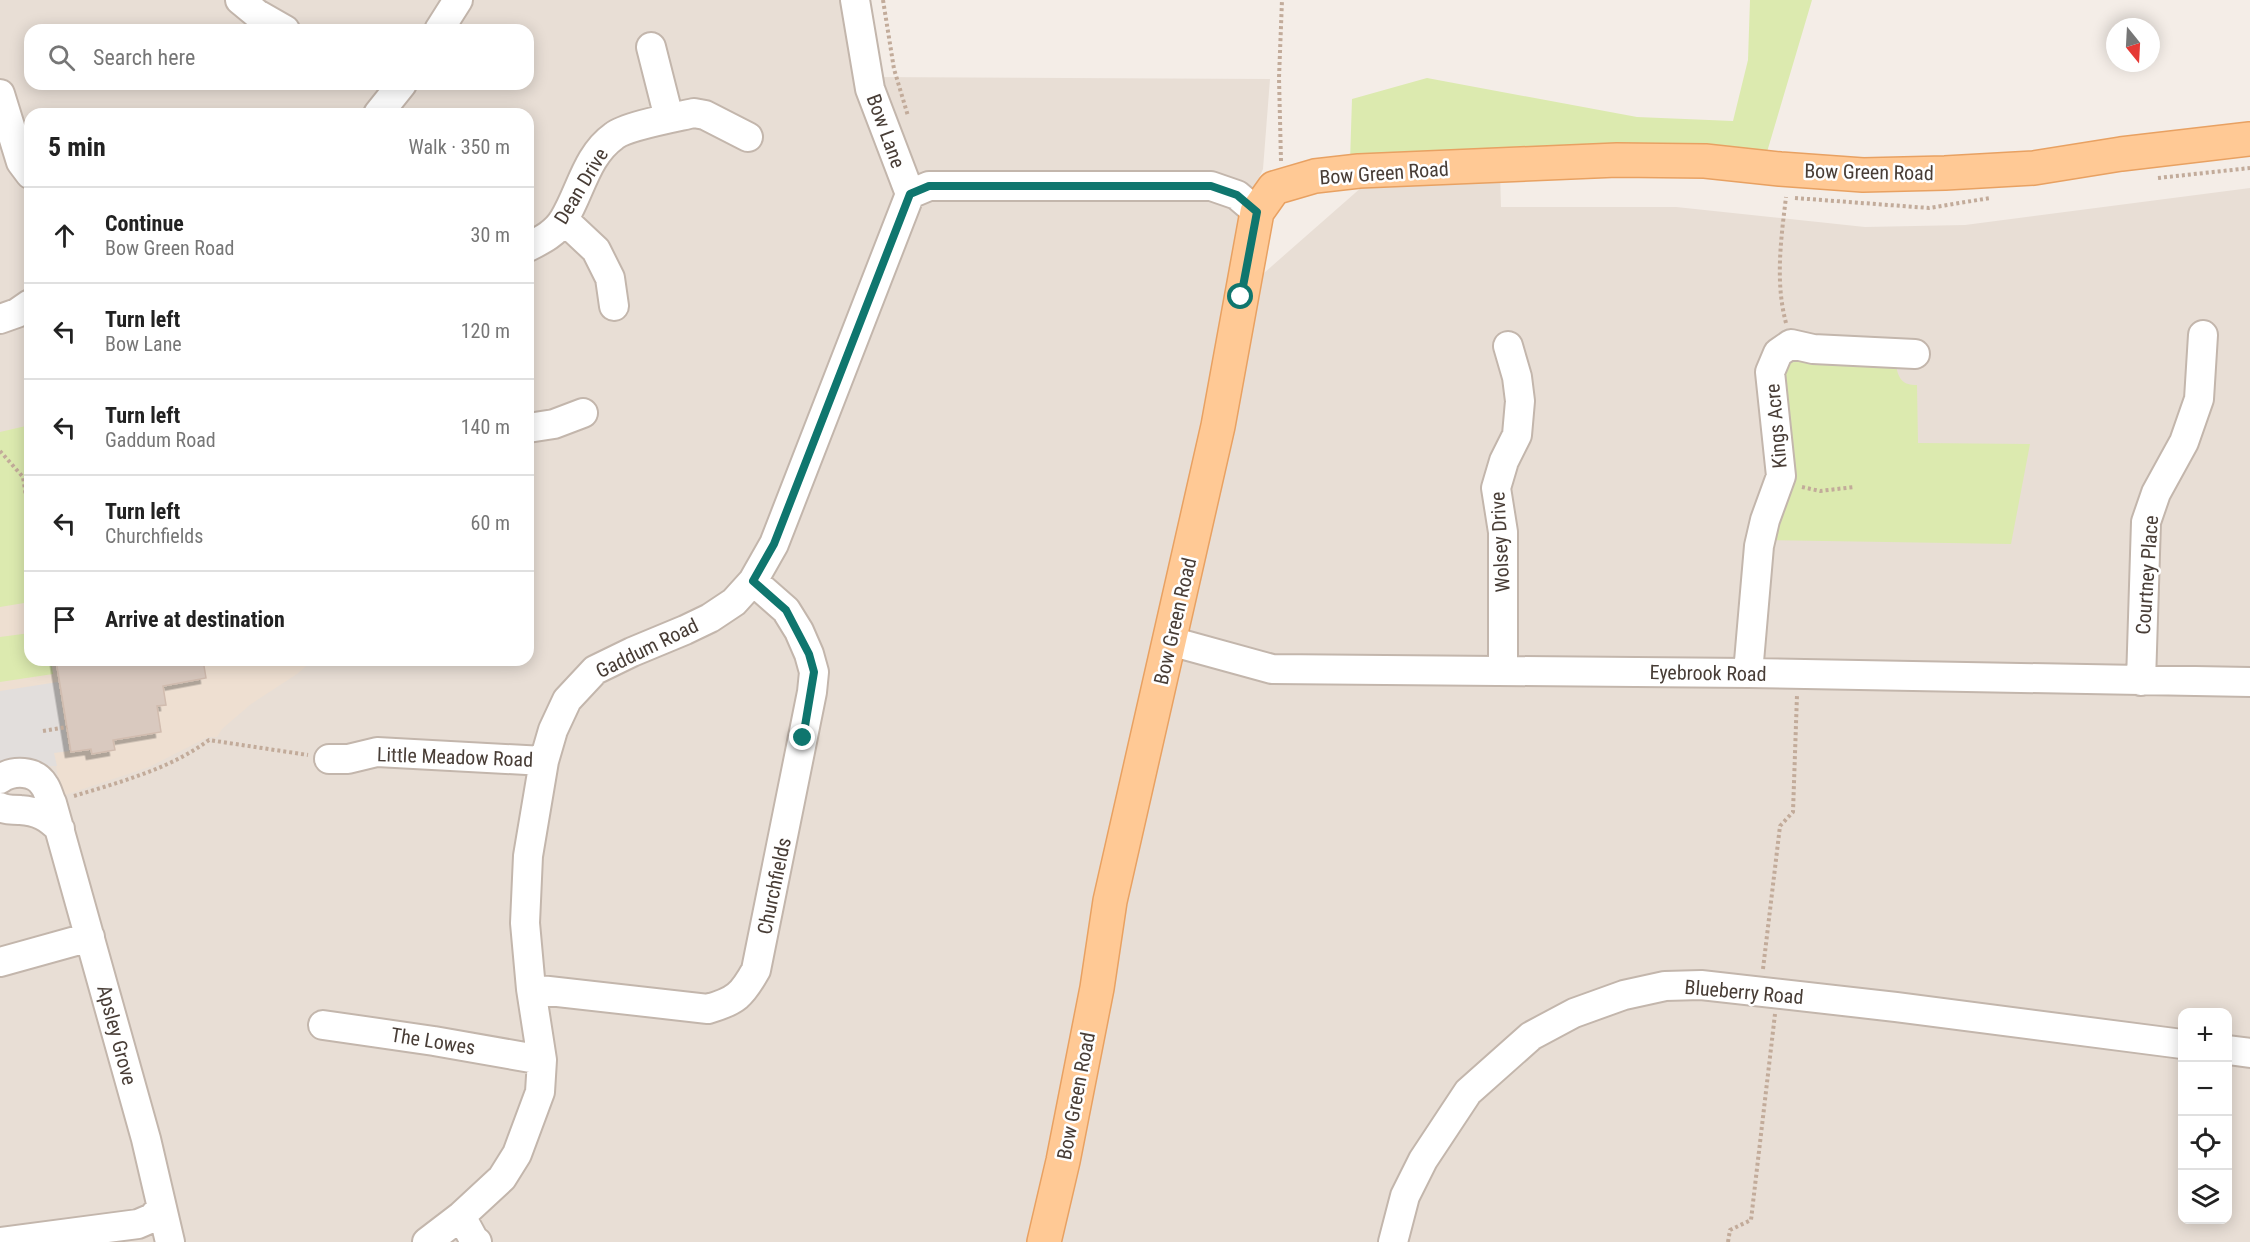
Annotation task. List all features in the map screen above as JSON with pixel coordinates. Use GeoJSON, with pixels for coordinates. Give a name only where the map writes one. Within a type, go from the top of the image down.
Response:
{"type":"FeatureCollection","features":[{"type":"Feature","properties":{"kind":"main road","name":"Bow Green Road"},"geometry":{"type":"LineString","coordinates":[[1044,1242],[1064,1161],[1097,988],[1110,901],[1218,426],[1257,212],[1274,188],[1315,176],[1359,171],[1617,160],[1705,160],[1780,169],[1863,175],[1945,173],[2034,168],[2121,154],[2250,139]]}},
{"type":"Feature","properties":{"kind":"street"},"geometry":{"type":"LineString","coordinates":[[240,0],[274,24]]}},
{"type":"Feature","properties":{"kind":"street"},"geometry":{"type":"LineString","coordinates":[[443,24],[458,0]]}},
{"type":"Feature","properties":{"kind":"street","name":"Bow Lane"},"geometry":{"type":"LineString","coordinates":[[855,0],[870,89],[910,194],[929,186],[1211,186],[1237,195],[1257,212]]}},
{"type":"Feature","properties":{"kind":"street"},"geometry":{"type":"LineString","coordinates":[[651,47],[681,116],[705,114],[748,137]]}},
{"type":"Feature","properties":{"kind":"street"},"geometry":{"type":"LineString","coordinates":[[382,108],[393,90]]}},
{"type":"Feature","properties":{"kind":"street"},"geometry":{"type":"LineString","coordinates":[[1,103],[24,166]]}},
{"type":"Feature","properties":{"kind":"street","name":"Dean Drive"},"geometry":{"type":"LineString","coordinates":[[534,244],[547,237],[564,220],[586,171],[598,152],[615,135],[681,116]]}},
{"type":"Feature","properties":{"kind":"street","name":"Gaddum Road"},"geometry":{"type":"LineString","coordinates":[[427,1242],[461,1216],[502,1179],[517,1154],[540,1092],[542,1060],[531,988],[525,923],[528,855],[544,760],[567,700],[595,670],[710,618],[734,602],[753,581],[774,544],[910,194]]}},
{"type":"Feature","properties":{"kind":"street"},"geometry":{"type":"LineString","coordinates":[[564,220],[596,250],[609,278],[614,306]]}},
{"type":"Feature","properties":{"kind":"street"},"geometry":{"type":"LineString","coordinates":[[0,319],[24,308]]}},
{"type":"Feature","properties":{"kind":"street","name":"Courtney Place"},"geometry":{"type":"LineString","coordinates":[[2141,681],[2146,522],[2156,493],[2184,442],[2199,399],[2203,335]]}},
{"type":"Feature","properties":{"kind":"street"},"geometry":{"type":"LineString","coordinates":[[1791,344],[1814,349],[1915,354]]}},
{"type":"Feature","properties":{"kind":"street","name":"Kings Acre"},"geometry":{"type":"LineString","coordinates":[[1748,673],[1759,546],[1765,520],[1781,476],[1770,372],[1778,353],[1791,344]]}},
{"type":"Feature","properties":{"kind":"street","name":"Wolsey Drive"},"geometry":{"type":"LineString","coordinates":[[1503,671],[1503,532],[1496,488],[1504,461],[1517,435],[1520,400],[1517,377],[1508,346]]}},
{"type":"Feature","properties":{"kind":"street"},"geometry":{"type":"LineString","coordinates":[[534,427],[554,424],[583,413]]}},
{"type":"Feature","properties":{"kind":"street","name":"Churchfields"},"geometry":{"type":"LineString","coordinates":[[531,988],[708,1009],[729,1003],[745,989],[756,970],[812,692],[814,672],[809,654],[786,610],[753,581]]}},
{"type":"Feature","properties":{"kind":"street","name":"Eyebrook Road"},"geometry":{"type":"LineString","coordinates":[[1170,640],[1272,669],[1748,673],[2250,682]]}},
{"type":"Feature","properties":{"kind":"street","name":"Little Meadow Road"},"geometry":{"type":"LineString","coordinates":[[329,759],[348,759],[377,752],[544,760]]}},
{"type":"Feature","properties":{"kind":"street","name":"Apsley Grove"},"geometry":{"type":"LineString","coordinates":[[0,779],[15,773],[36,776],[44,784],[56,816],[149,1150],[160,1208],[170,1242]]}},
{"type":"Feature","properties":{"kind":"street"},"geometry":{"type":"LineString","coordinates":[[0,807],[6,810],[39,813],[49,818],[56,816]]}},
{"type":"Feature","properties":{"kind":"street"},"geometry":{"type":"LineString","coordinates":[[0,962],[90,937]]}},
{"type":"Feature","properties":{"kind":"street","name":"Blueberry Road"},"geometry":{"type":"LineString","coordinates":[[1393,1242],[1405,1196],[1423,1160],[1468,1092],[1531,1036],[1574,1014],[1614,998],[1665,986],[1701,985],[1896,1006],[2178,1043]]}},
{"type":"Feature","properties":{"kind":"street","name":"The Lowes"},"geometry":{"type":"LineString","coordinates":[[323,1025],[542,1060]]}},
{"type":"Feature","properties":{"kind":"street"},"geometry":{"type":"LineString","coordinates":[[2232,1051],[2250,1053]]}},
{"type":"Feature","properties":{"kind":"street"},"geometry":{"type":"LineString","coordinates":[[1,1242],[138,1224],[152,1218],[160,1208]]}},
{"type":"Feature","properties":{"kind":"street"},"geometry":{"type":"LineString","coordinates":[[461,1216],[477,1242]]}},
{"type":"Feature","properties":{"kind":"path"},"geometry":{"type":"LineString","coordinates":[[883,0],[894,69],[910,126]]}},
{"type":"Feature","properties":{"kind":"path"},"geometry":{"type":"LineString","coordinates":[[1281,186],[1279,78],[1282,0]]}},
{"type":"Feature","properties":{"kind":"path"},"geometry":{"type":"LineString","coordinates":[[1786,197],[1780,255],[1780,289],[1791,344]]}},
{"type":"Feature","properties":{"kind":"path"},"geometry":{"type":"LineString","coordinates":[[0,451],[23,477],[24,483]]}},
{"type":"Feature","properties":{"kind":"path"},"geometry":{"type":"LineString","coordinates":[[1779,483],[1795,484],[1820,491],[1854,487]]}},
{"type":"Feature","properties":{"kind":"path"},"geometry":{"type":"LineString","coordinates":[[1728,1242],[1730,1230],[1751,1220],[1780,826],[1793,812],[1798,674]]}},
{"type":"Feature","properties":{"kind":"path"},"geometry":{"type":"LineString","coordinates":[[43,730],[67,727]]}},
{"type":"Feature","properties":{"kind":"path"},"geometry":{"type":"LineString","coordinates":[[56,816],[123,781],[185,756],[209,740],[329,759]]}},
{"type":"Feature","properties":{"kind":"shaded area"},"geometry":{"type":"Polygon","coordinates":[[[0,0],[852,0],[868,77],[1270,79],[1263,169],[1238,226],[1229,280],[1256,280],[1371,179],[1500,172],[1501,207],[1676,207],[1865,227],[1965,225],[2250,188],[2250,1242],[0,1242],[0,0]]]}},
{"type":"Feature","properties":{"kind":"shaded area"},"geometry":{"type":"Polygon","coordinates":[[[24,426],[24,666],[306,666],[251,704],[222,729],[217,737],[208,737],[149,767],[62,796],[56,766],[0,766],[0,432],[24,426]]]}},
{"type":"Feature","properties":{"kind":"shaded area"},"geometry":{"type":"Polygon","coordinates":[[[58,682],[69,751],[54,753],[57,766],[0,766],[0,691],[58,682]]]}},
{"type":"Feature","properties":{"kind":"green space"},"geometry":{"type":"Polygon","coordinates":[[[1750,0],[1812,0],[1767,152],[1350,162],[1352,99],[1427,78],[1637,117],[1733,121],[1748,60],[1750,0]]]}},
{"type":"Feature","properties":{"kind":"green space"},"geometry":{"type":"Polygon","coordinates":[[[1787,362],[1838,366],[1896,366],[1902,381],[1917,385],[1918,443],[2030,444],[2011,544],[1767,540],[1777,380],[1787,362]]]}},
{"type":"Feature","properties":{"kind":"green space"},"geometry":{"type":"Polygon","coordinates":[[[24,426],[24,603],[0,607],[0,432],[24,426]]]}},
{"type":"Feature","properties":{"kind":"green space"},"geometry":{"type":"Polygon","coordinates":[[[24,634],[24,666],[52,666],[53,674],[0,682],[0,637],[24,634]]]}},
{"type":"Feature","properties":{"kind":"building"},"geometry":{"type":"Polygon","coordinates":[[[57,666],[204,666],[206,678],[163,686],[166,705],[157,706],[161,732],[113,740],[115,750],[92,754],[91,749],[71,752],[57,666]]]}},
{"type":"Feature","properties":{"kind":"route"},"geometry":{"type":"LineString","coordinates":[[803,738],[814,672],[809,654],[786,610],[753,581],[774,544],[910,194],[929,186],[1211,186],[1237,195],[1257,212],[1241,297]]}}]}
